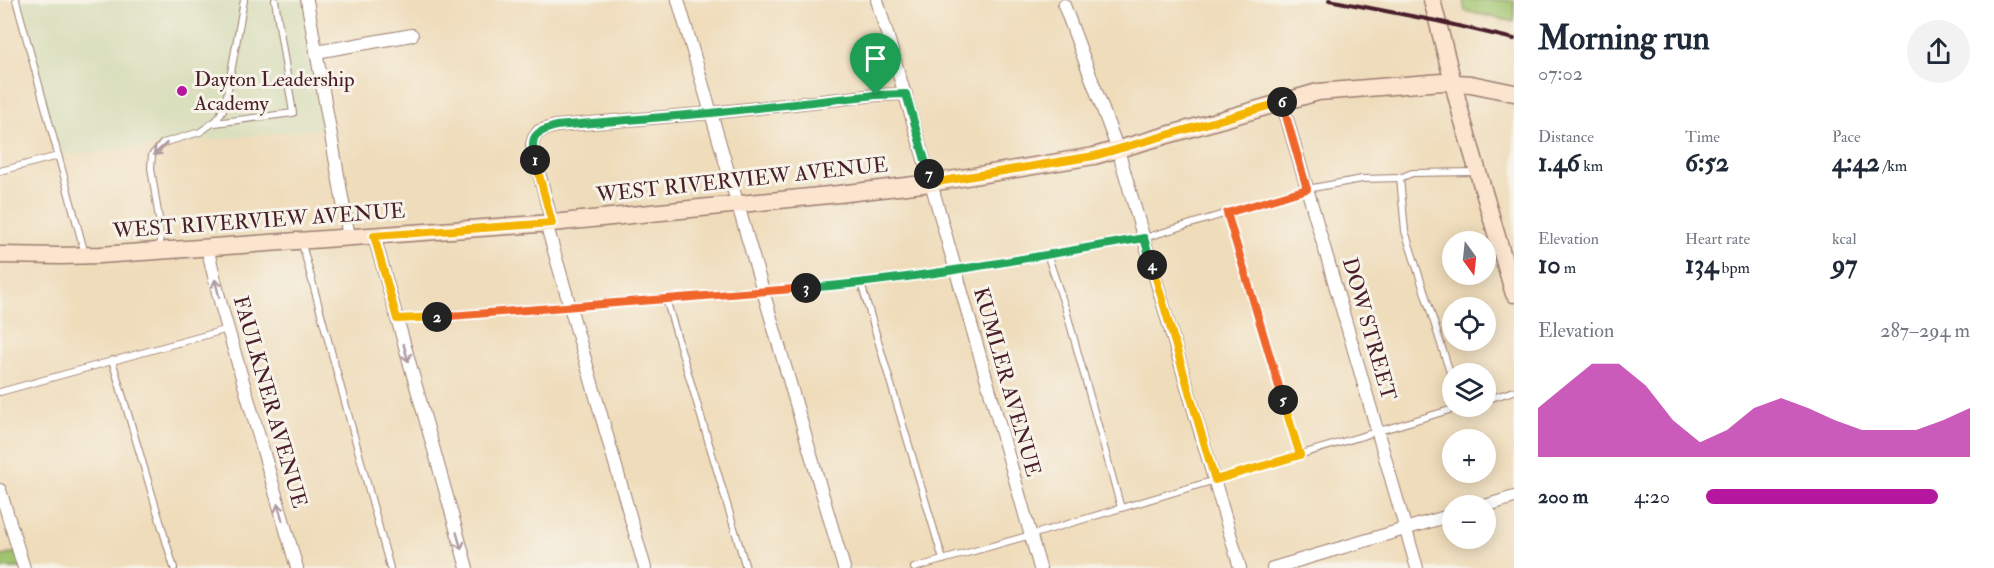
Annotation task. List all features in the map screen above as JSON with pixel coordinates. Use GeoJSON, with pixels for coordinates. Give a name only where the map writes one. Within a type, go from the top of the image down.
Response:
{"type":"FeatureCollection","features":[{"type":"Feature","properties":{"kind":"street"},"geometry":{"type":"LineString","coordinates":[[307,0],[349,237]]}},
{"type":"Feature","properties":{"kind":"street"},"geometry":{"type":"LineString","coordinates":[[678,0],[844,568]]}},
{"type":"Feature","properties":{"kind":"street","name":"KUMLER AVENUE"},"geometry":{"type":"LineString","coordinates":[[877,0],[906,94],[1040,568]]}},
{"type":"Feature","properties":{"kind":"street"},"geometry":{"type":"LineString","coordinates":[[1432,0],[1478,172],[1514,294]]}},
{"type":"Feature","properties":{"kind":"street"},"geometry":{"type":"LineString","coordinates":[[1064,5],[1118,150],[1240,568]]}},
{"type":"Feature","properties":{"kind":"street"},"geometry":{"type":"LineString","coordinates":[[316,52],[412,34]]}},
{"type":"Feature","properties":{"kind":"street","name":"WEST RIVERVIEW AVENUE"},"geometry":{"type":"LineString","coordinates":[[1,252],[86,255],[160,251],[549,223],[839,194],[931,183],[1094,156],[1318,92],[1453,82],[1514,93]]}},
{"type":"Feature","properties":{"kind":"street"},"geometry":{"type":"LineString","coordinates":[[645,568],[570,307],[532,145],[534,138],[539,131],[556,126],[906,94]]}},
{"type":"Feature","properties":{"kind":"street","name":"DOW STREET"},"geometry":{"type":"LineString","coordinates":[[1282,102],[1417,568]]}},
{"type":"Feature","properties":{"kind":"street"},"geometry":{"type":"LineString","coordinates":[[374,236],[467,568]]}},
{"type":"Feature","properties":{"kind":"street","name":"FAULKNER AVENUE"},"geometry":{"type":"LineString","coordinates":[[207,247],[228,329],[297,568]]}},
{"type":"Feature","properties":{"kind":"street"},"geometry":{"type":"LineString","coordinates":[[0,490],[24,568]]}},
{"type":"Feature","properties":{"kind":"street"},"geometry":{"type":"LineString","coordinates":[[1496,503],[1514,497]]}},
{"type":"Feature","properties":{"kind":"street"},"geometry":{"type":"LineString","coordinates":[[1273,568],[1442,518]]}},
{"type":"Feature","properties":{"kind":"lane"},"geometry":{"type":"LineString","coordinates":[[16,0],[86,255]]}},
{"type":"Feature","properties":{"kind":"lane"},"geometry":{"type":"LineString","coordinates":[[160,251],[159,219],[151,168],[152,155],[163,143],[200,132],[217,120],[225,106],[244,0]]}},
{"type":"Feature","properties":{"kind":"lane"},"geometry":{"type":"LineString","coordinates":[[211,124],[293,113],[274,0]]}},
{"type":"Feature","properties":{"kind":"lane"},"geometry":{"type":"LineString","coordinates":[[0,171],[58,156]]}},
{"type":"Feature","properties":{"kind":"lane"},"geometry":{"type":"LineString","coordinates":[[397,319],[861,283],[955,270],[1144,238],[1307,189],[1362,179],[1400,178],[1412,173],[1478,172]]}},
{"type":"Feature","properties":{"kind":"lane"},"geometry":{"type":"LineString","coordinates":[[1400,178],[1406,231],[1447,363]]}},
{"type":"Feature","properties":{"kind":"lane"},"geometry":{"type":"LineString","coordinates":[[1227,213],[1300,455]]}},
{"type":"Feature","properties":{"kind":"lane"},"geometry":{"type":"LineString","coordinates":[[301,240],[390,568]]}},
{"type":"Feature","properties":{"kind":"lane"},"geometry":{"type":"LineString","coordinates":[[1047,254],[1066,310],[1120,508]]}},
{"type":"Feature","properties":{"kind":"lane"},"geometry":{"type":"LineString","coordinates":[[861,283],[943,560]]}},
{"type":"Feature","properties":{"kind":"lane"},"geometry":{"type":"LineString","coordinates":[[666,299],[746,568]]}},
{"type":"Feature","properties":{"kind":"lane"},"geometry":{"type":"LineString","coordinates":[[0,392],[228,329]]}},
{"type":"Feature","properties":{"kind":"lane"},"geometry":{"type":"LineString","coordinates":[[112,360],[174,568]]}},
{"type":"Feature","properties":{"kind":"lane"},"geometry":{"type":"LineString","coordinates":[[1496,397],[1514,391]]}},
{"type":"Feature","properties":{"kind":"lane"},"geometry":{"type":"LineString","coordinates":[[914,568],[1031,536],[1442,413]]}},
{"type":"Feature","properties":{"kind":"shaded area","name":"Dayton Leadership Academy"},"geometry":{"type":"Polygon","coordinates":[[[16,0],[307,0],[331,132],[317,129],[58,156],[16,0]]]}},
{"type":"Feature","properties":{"kind":"green space"},"geometry":{"type":"Polygon","coordinates":[[[1463,0],[1514,0],[1514,22],[1465,11],[1463,0]]]}},
{"type":"Feature","properties":{"kind":"green space"},"geometry":{"type":"Polygon","coordinates":[[[19,551],[24,568],[0,568],[0,557],[19,551]]]}},
{"type":"Feature","properties":{"kind":"railway"},"geometry":{"type":"LineString","coordinates":[[1329,0],[1514,39]]}},
{"type":"Feature","properties":{"kind":"place","name":"Dayton Leadership Academy"},"geometry":{"type":"Point","coordinates":[182,91]}},
{"type":"Feature","properties":{"kind":"route"},"geometry":{"type":"LineString","coordinates":[[906,94],[931,183],[1094,156],[1282,102],[1307,189],[1227,213],[1300,455],[1215,480],[1144,238],[850,285],[397,319],[374,236],[552,223],[532,145],[539,131],[556,126],[711,113],[876,95],[906,94]]}}]}
